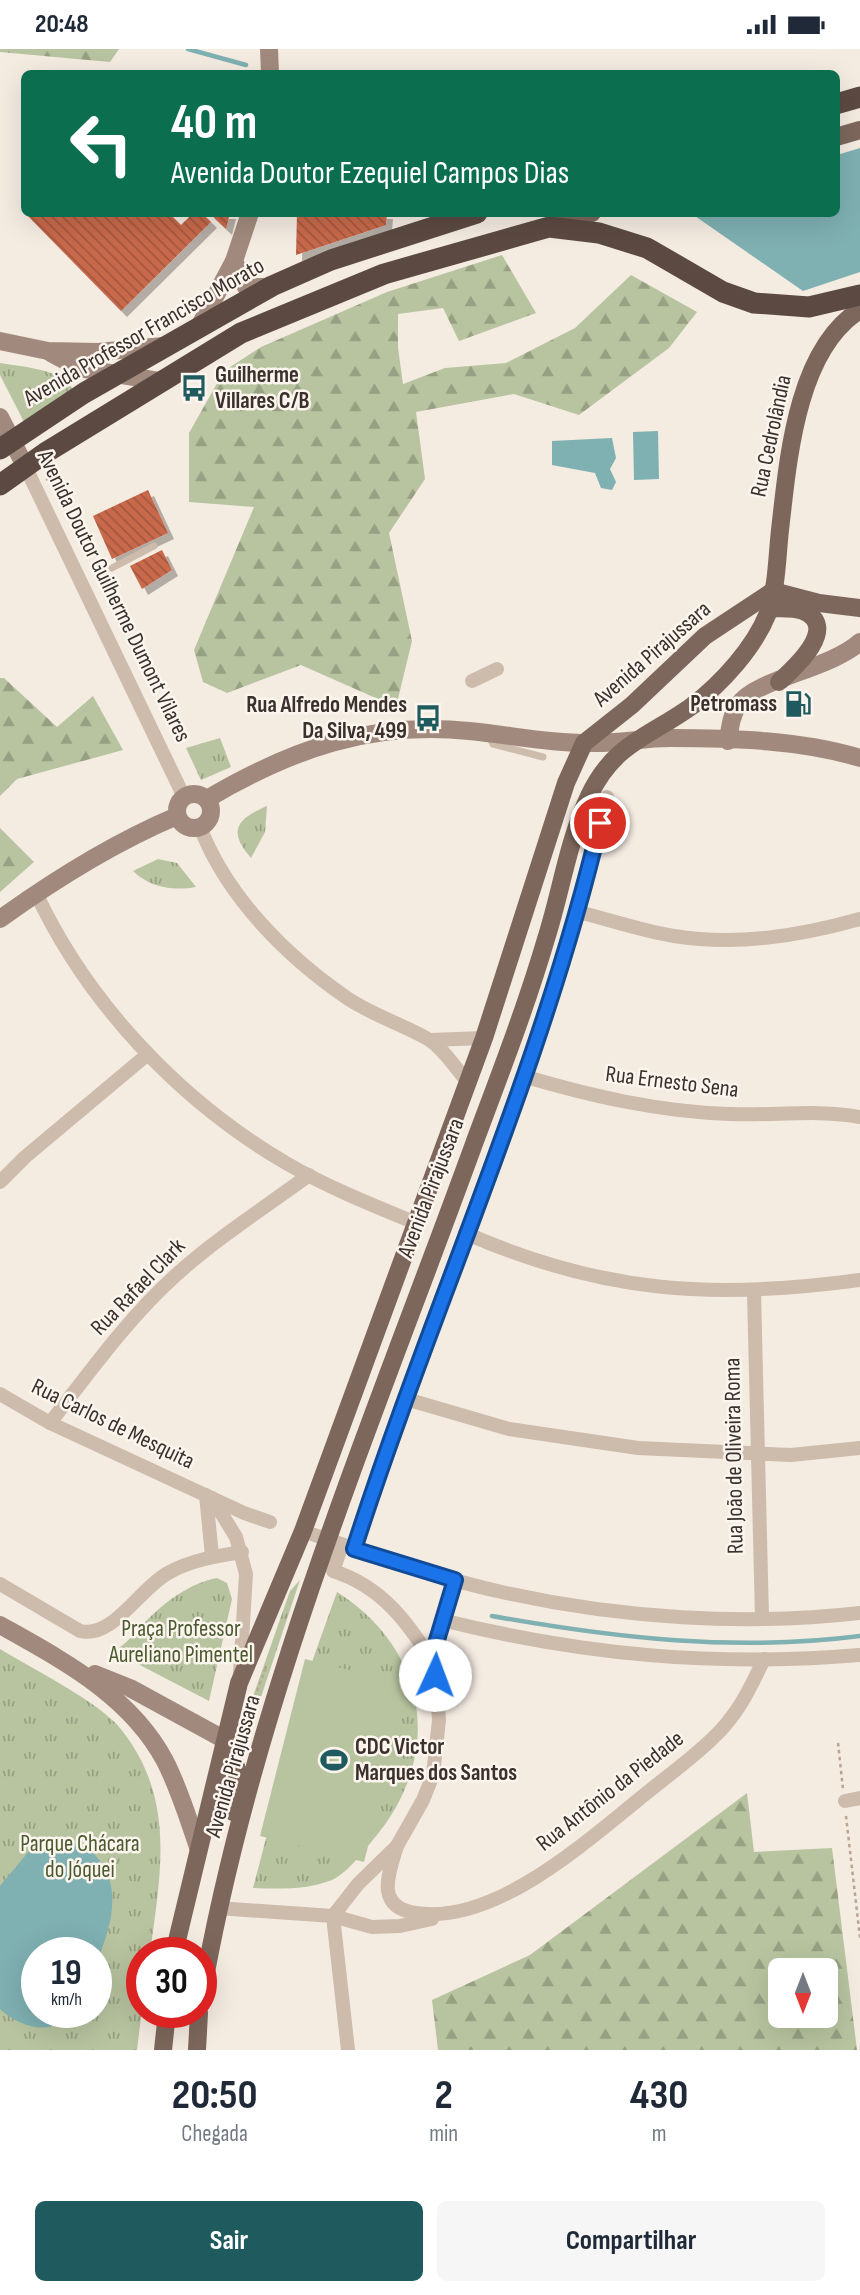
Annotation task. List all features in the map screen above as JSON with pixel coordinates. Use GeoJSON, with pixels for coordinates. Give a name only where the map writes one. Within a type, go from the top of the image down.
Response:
{"type":"FeatureCollection","features":[{"type":"Feature","properties":{"kind":"highway"},"geometry":{"type":"LineString","coordinates":[[840,103],[860,97]]}},
{"type":"Feature","properties":{"kind":"highway","name":"Avenida Professor Francisco Morato"},"geometry":{"type":"LineString","coordinates":[[6,444],[165,346],[272,286],[331,260],[465,217]]}},
{"type":"Feature","properties":{"kind":"highway"},"geometry":{"type":"LineString","coordinates":[[0,485],[25,466],[159,381],[241,333],[372,278],[444,254],[549,227],[599,233],[647,248],[723,292],[754,303],[809,307],[860,295]]}},
{"type":"Feature","properties":{"kind":"main road"},"geometry":{"type":"LineString","coordinates":[[840,137],[860,130]]}},
{"type":"Feature","properties":{"kind":"main road"},"geometry":{"type":"LineString","coordinates":[[549,227],[580,217]]}},
{"type":"Feature","properties":{"kind":"main road","name":"Rua Cedrolândia"},"geometry":{"type":"LineString","coordinates":[[771,600],[790,461],[810,373],[834,332],[860,310]]}},
{"type":"Feature","properties":{"kind":"main road"},"geometry":{"type":"LineString","coordinates":[[771,600],[860,608]]}},
{"type":"Feature","properties":{"kind":"main road"},"geometry":{"type":"LineString","coordinates":[[771,600],[802,611],[813,620],[816,632],[808,654],[779,682]]}},
{"type":"Feature","properties":{"kind":"main road","name":"Avenida Pirajussara"},"geometry":{"type":"LineString","coordinates":[[212,1937],[217,1908],[231,1866],[252,1780],[341,1545],[534,980],[578,822],[606,768],[632,741],[685,710],[718,682],[751,643],[771,600]]}},
{"type":"Feature","properties":{"kind":"main road","name":"Avenida Pirajussara"},"geometry":{"type":"LineString","coordinates":[[178,1937],[239,1683],[303,1531],[468,1082],[537,868],[584,743],[632,705],[705,636],[771,600]]}},
{"type":"Feature","properties":{"kind":"main road"},"geometry":{"type":"LineString","coordinates":[[217,1908],[238,1780],[237,1768],[227,1741]]}},
{"type":"Feature","properties":{"kind":"main road"},"geometry":{"type":"LineString","coordinates":[[163,2050],[165,2028]]}},
{"type":"Feature","properties":{"kind":"main road"},"geometry":{"type":"LineString","coordinates":[[197,2050],[198,2028]]}},
{"type":"Feature","properties":{"kind":"street"},"geometry":{"type":"LineString","coordinates":[[269,49],[270,70]]}},
{"type":"Feature","properties":{"kind":"street"},"geometry":{"type":"LineString","coordinates":[[199,327],[234,261],[249,217]]}},
{"type":"Feature","properties":{"kind":"street"},"geometry":{"type":"LineString","coordinates":[[234,261],[246,287],[260,289],[272,286]]}},
{"type":"Feature","properties":{"kind":"street"},"geometry":{"type":"LineString","coordinates":[[0,341],[48,351],[98,352],[165,346]]}},
{"type":"Feature","properties":{"kind":"street"},"geometry":{"type":"LineString","coordinates":[[48,351],[79,368],[159,381]]}},
{"type":"Feature","properties":{"kind":"street","name":"Avenida Doutor Guilherme Dumont Vilares"},"geometry":{"type":"LineString","coordinates":[[0,417],[6,444],[25,466],[184,797]]}},
{"type":"Feature","properties":{"kind":"street"},"geometry":{"type":"LineString","coordinates":[[728,741],[733,716],[739,703],[759,688],[822,664],[860,642]]}},
{"type":"Feature","properties":{"kind":"street"},"geometry":{"type":"LineString","coordinates":[[472,681],[497,670]]}},
{"type":"Feature","properties":{"kind":"street"},"geometry":{"type":"LineString","coordinates":[[207,799],[297,754],[341,738],[405,728],[489,733],[556,742],[668,738],[728,741],[810,747],[860,758]]}},
{"type":"Feature","properties":{"kind":"street"},"geometry":{"type":"LineString","coordinates":[[556,742],[569,750],[575,764]]}},
{"type":"Feature","properties":{"kind":"street"},"geometry":{"type":"LineString","coordinates":[[196,793],[207,799],[211,815],[200,827],[184,825],[177,816],[177,807],[184,797],[196,793]]}},
{"type":"Feature","properties":{"kind":"street","name":"Avenida Pirajussara"},"geometry":{"type":"LineString","coordinates":[[341,1545],[406,1399],[523,1076],[579,912],[607,797]]}},
{"type":"Feature","properties":{"kind":"street"},"geometry":{"type":"LineString","coordinates":[[0,919],[97,854],[177,816]]}},
{"type":"Feature","properties":{"kind":"street"},"geometry":{"type":"LineString","coordinates":[[200,827],[211,855],[240,899],[299,958],[348,998],[430,1040],[468,1082]]}},
{"type":"Feature","properties":{"kind":"street"},"geometry":{"type":"LineString","coordinates":[[36,893],[51,925],[93,987],[148,1054],[249,1139],[309,1175],[416,1223]]}},
{"type":"Feature","properties":{"kind":"street"},"geometry":{"type":"LineString","coordinates":[[579,912],[672,935],[730,940],[805,933],[860,919]]}},
{"type":"Feature","properties":{"kind":"street"},"geometry":{"type":"LineString","coordinates":[[430,1040],[484,1038]]}},
{"type":"Feature","properties":{"kind":"street"},"geometry":{"type":"LineString","coordinates":[[0,1182],[25,1157],[148,1054]]}},
{"type":"Feature","properties":{"kind":"street","name":"Rua Ernesto Sena"},"geometry":{"type":"LineString","coordinates":[[523,1076],[579,1092],[688,1112],[830,1113],[860,1117]]}},
{"type":"Feature","properties":{"kind":"street","name":"Rua Rafael Clark"},"geometry":{"type":"LineString","coordinates":[[50,1423],[101,1358],[173,1278],[212,1244],[309,1175]]}},
{"type":"Feature","properties":{"kind":"street"},"geometry":{"type":"LineString","coordinates":[[465,1233],[519,1256],[615,1283],[695,1291],[754,1292],[860,1280]]}},
{"type":"Feature","properties":{"kind":"street","name":"Rua João de Oliveira Roma"},"geometry":{"type":"LineString","coordinates":[[754,1292],[762,1618]]}},
{"type":"Feature","properties":{"kind":"street","name":"Rua Carlos de Mesquita"},"geometry":{"type":"LineString","coordinates":[[0,1394],[50,1423],[270,1522]]}},
{"type":"Feature","properties":{"kind":"street"},"geometry":{"type":"LineString","coordinates":[[406,1399],[509,1429],[638,1448],[757,1455],[791,1455],[860,1448]]}},
{"type":"Feature","properties":{"kind":"street","name":"Rua Carlos de Mesquita"},"geometry":{"type":"LineString","coordinates":[[209,1496],[242,1552],[246,1606],[239,1683]]}},
{"type":"Feature","properties":{"kind":"street","name":"Rua Carlos de Mesquita"},"geometry":{"type":"LineString","coordinates":[[209,1496],[212,1556]]}},
{"type":"Feature","properties":{"kind":"street"},"geometry":{"type":"LineString","coordinates":[[303,1531],[455,1580],[580,1606],[683,1616],[762,1618],[860,1613]]}},
{"type":"Feature","properties":{"kind":"street"},"geometry":{"type":"LineString","coordinates":[[341,1545],[333,1570],[364,1584],[387,1601],[407,1623],[433,1663]]}},
{"type":"Feature","properties":{"kind":"street"},"geometry":{"type":"LineString","coordinates":[[0,1584],[80,1631],[92,1633],[114,1623],[131,1602],[166,1574],[212,1556],[242,1552]]}},
{"type":"Feature","properties":{"kind":"street"},"geometry":{"type":"LineString","coordinates":[[348,2050],[333,1916],[358,1884],[397,1846],[423,1800],[438,1752],[438,1708],[433,1663],[442,1620],[455,1580]]}},
{"type":"Feature","properties":{"kind":"street"},"geometry":{"type":"LineString","coordinates":[[442,1620],[542,1643],[691,1660],[860,1655]]}},
{"type":"Feature","properties":{"kind":"street"},"geometry":{"type":"LineString","coordinates":[[0,1625],[101,1686],[127,1709],[149,1736],[173,1777],[198,1847]]}},
{"type":"Feature","properties":{"kind":"street","name":"Rua Antônio da Piedade"},"geometry":{"type":"LineString","coordinates":[[217,1908],[333,1916],[356,1925],[384,1927],[447,1915],[513,1889],[544,1872],[605,1826],[713,1738],[743,1705],[764,1659]]}},
{"type":"Feature","properties":{"kind":"street"},"geometry":{"type":"LineString","coordinates":[[62,1661],[130,1688],[227,1741]]}},
{"type":"Feature","properties":{"kind":"street"},"geometry":{"type":"LineString","coordinates":[[845,1801],[860,1798]]}},
{"type":"Feature","properties":{"kind":"street","name":"Rua Antônio da Piedade"},"geometry":{"type":"LineString","coordinates":[[397,1846],[386,1881],[391,1900],[408,1912],[447,1915]]}},
{"type":"Feature","properties":{"kind":"lane"},"geometry":{"type":"LineString","coordinates":[[111,568],[154,546]]}},
{"type":"Feature","properties":{"kind":"lane"},"geometry":{"type":"LineString","coordinates":[[489,733],[493,744],[543,757]]}},
{"type":"Feature","properties":{"kind":"path"},"geometry":{"type":"LineString","coordinates":[[838,1743],[860,1938]]}},
{"type":"Feature","properties":{"kind":"green space"},"geometry":{"type":"Polygon","coordinates":[[[0,49],[119,49],[110,62],[0,52],[0,49]]]}},
{"type":"Feature","properties":{"kind":"green space"},"geometry":{"type":"Polygon","coordinates":[[[502,255],[536,313],[459,341],[443,308],[398,314],[398,348],[403,384],[445,368],[506,363],[575,328],[631,275],[697,312],[669,348],[579,415],[514,394],[416,412],[425,479],[389,533],[412,641],[396,707],[301,665],[227,693],[203,682],[194,650],[254,507],[189,502],[189,433],[224,371],[261,347],[387,292],[502,255]]]}},
{"type":"Feature","properties":{"kind":"green space"},"geometry":{"type":"Polygon","coordinates":[[[0,363],[52,373],[61,377],[72,389],[24,422],[0,375],[0,363]]]}},
{"type":"Feature","properties":{"kind":"green space"},"geometry":{"type":"Polygon","coordinates":[[[0,678],[4,678],[57,727],[93,696],[123,750],[17,779],[0,796],[0,678]]]}},
{"type":"Feature","properties":{"kind":"green space"},"geometry":{"type":"Polygon","coordinates":[[[220,738],[231,767],[201,780],[186,748],[220,738]]]}},
{"type":"Feature","properties":{"kind":"green space"},"geometry":{"type":"Polygon","coordinates":[[[267,806],[265,832],[251,858],[239,840],[239,826],[248,816],[267,806]]]}},
{"type":"Feature","properties":{"kind":"green space"},"geometry":{"type":"Polygon","coordinates":[[[0,828],[34,862],[0,892],[0,828]]]}},
{"type":"Feature","properties":{"kind":"green space"},"geometry":{"type":"Polygon","coordinates":[[[158,859],[177,863],[196,887],[162,887],[133,871],[158,859]]]}},
{"type":"Feature","properties":{"kind":"green space","name":"Praça Professor Aureliano Pimentel"},"geometry":{"type":"Polygon","coordinates":[[[217,1578],[227,1583],[232,1599],[209,1701],[113,1651],[170,1600],[197,1584],[217,1578]]]}},
{"type":"Feature","properties":{"kind":"green space","name":"Praça Professor Aureliano Pimentel"},"geometry":{"type":"Polygon","coordinates":[[[300,1580],[245,1745],[240,1735],[245,1719],[290,1591],[300,1580]]]}},
{"type":"Feature","properties":{"kind":"green space","name":"CDC Victor Marques dos Santos"},"geometry":{"type":"Polygon","coordinates":[[[337,1592],[367,1615],[391,1642],[407,1672],[416,1704],[418,1737],[412,1770],[398,1803],[377,1835],[338,1877],[303,1887],[253,1888],[313,1659],[337,1592]]]}},
{"type":"Feature","properties":{"kind":"green space","name":"Parque Chácara do Jóquei"},"geometry":{"type":"Polygon","coordinates":[[[0,1649],[97,1707],[110,1718],[138,1754],[150,1781],[160,1836],[158,1893],[152,1937],[126,1937],[126,2028],[140,2028],[137,2050],[0,2050],[0,1649]]]}},
{"type":"Feature","properties":{"kind":"green space","name":"CDC Victor Marques dos Santos"},"geometry":{"type":"Polygon","coordinates":[[[305,1659],[409,1685],[364,1862],[260,1836],[305,1659]]]}},
{"type":"Feature","properties":{"kind":"green space"},"geometry":{"type":"Polygon","coordinates":[[[747,1793],[754,1852],[832,1848],[857,2050],[438,2050],[432,2000],[530,1955],[747,1793]]]}},
{"type":"Feature","properties":{"kind":"water"},"geometry":{"type":"Polygon","coordinates":[[[860,148],[860,272],[803,291],[696,217],[840,217],[840,154],[860,148]]]}},
{"type":"Feature","properties":{"kind":"water"},"geometry":{"type":"Polygon","coordinates":[[[658,431],[659,479],[634,480],[633,432],[658,431]]]}},
{"type":"Feature","properties":{"kind":"water"},"geometry":{"type":"Polygon","coordinates":[[[612,438],[616,458],[610,469],[616,482],[612,490],[601,488],[595,473],[552,465],[552,441],[612,438]]]}},
{"type":"Feature","properties":{"kind":"water"},"geometry":{"type":"Polygon","coordinates":[[[61,1837],[92,1852],[104,1867],[110,1881],[112,1908],[106,1937],[21,1937],[21,2023],[0,2009],[0,1886],[30,1850],[61,1837]]]}},
{"type":"Feature","properties":{"kind":"building"},"geometry":{"type":"Polygon","coordinates":[[[29,217],[173,217],[181,225],[189,217],[206,217],[211,222],[121,311],[29,217]]]}},
{"type":"Feature","properties":{"kind":"building"},"geometry":{"type":"Polygon","coordinates":[[[213,217],[229,217],[226,229],[213,217]]]}},
{"type":"Feature","properties":{"kind":"building"},"geometry":{"type":"Polygon","coordinates":[[[297,217],[387,217],[386,225],[296,255],[297,217]]]}},
{"type":"Feature","properties":{"kind":"building"},"geometry":{"type":"Polygon","coordinates":[[[148,490],[168,533],[112,559],[93,516],[148,490]]]}},
{"type":"Feature","properties":{"kind":"building"},"geometry":{"type":"Polygon","coordinates":[[[162,550],[172,570],[142,589],[130,566],[162,550]]]}},
{"type":"Feature","properties":{"kind":"waterway"},"geometry":{"type":"LineString","coordinates":[[188,49],[246,65]]}},
{"type":"Feature","properties":{"kind":"waterway"},"geometry":{"type":"LineString","coordinates":[[492,1616],[584,1631],[721,1643],[814,1641],[860,1636]]}},
{"type":"Feature","properties":{"kind":"place","name":"Guilherme Villares C/B"},"geometry":{"type":"Point","coordinates":[194,388]}},
{"type":"Feature","properties":{"kind":"place","name":"Petromass"},"geometry":{"type":"Point","coordinates":[798,704]}},
{"type":"Feature","properties":{"kind":"place","name":"Rua Alfredo Mendes Da Silva, 499"},"geometry":{"type":"Point","coordinates":[428,718]}},
{"type":"Feature","properties":{"kind":"place","name":"CDC Victor Marques dos Santos"},"geometry":{"type":"Point","coordinates":[334,1760]}},
{"type":"Feature","properties":{"kind":"route"},"geometry":{"type":"LineString","coordinates":[[435,1675],[434,1650],[455,1580],[354,1549],[549,1004],[579,912],[600,823]]}}]}
